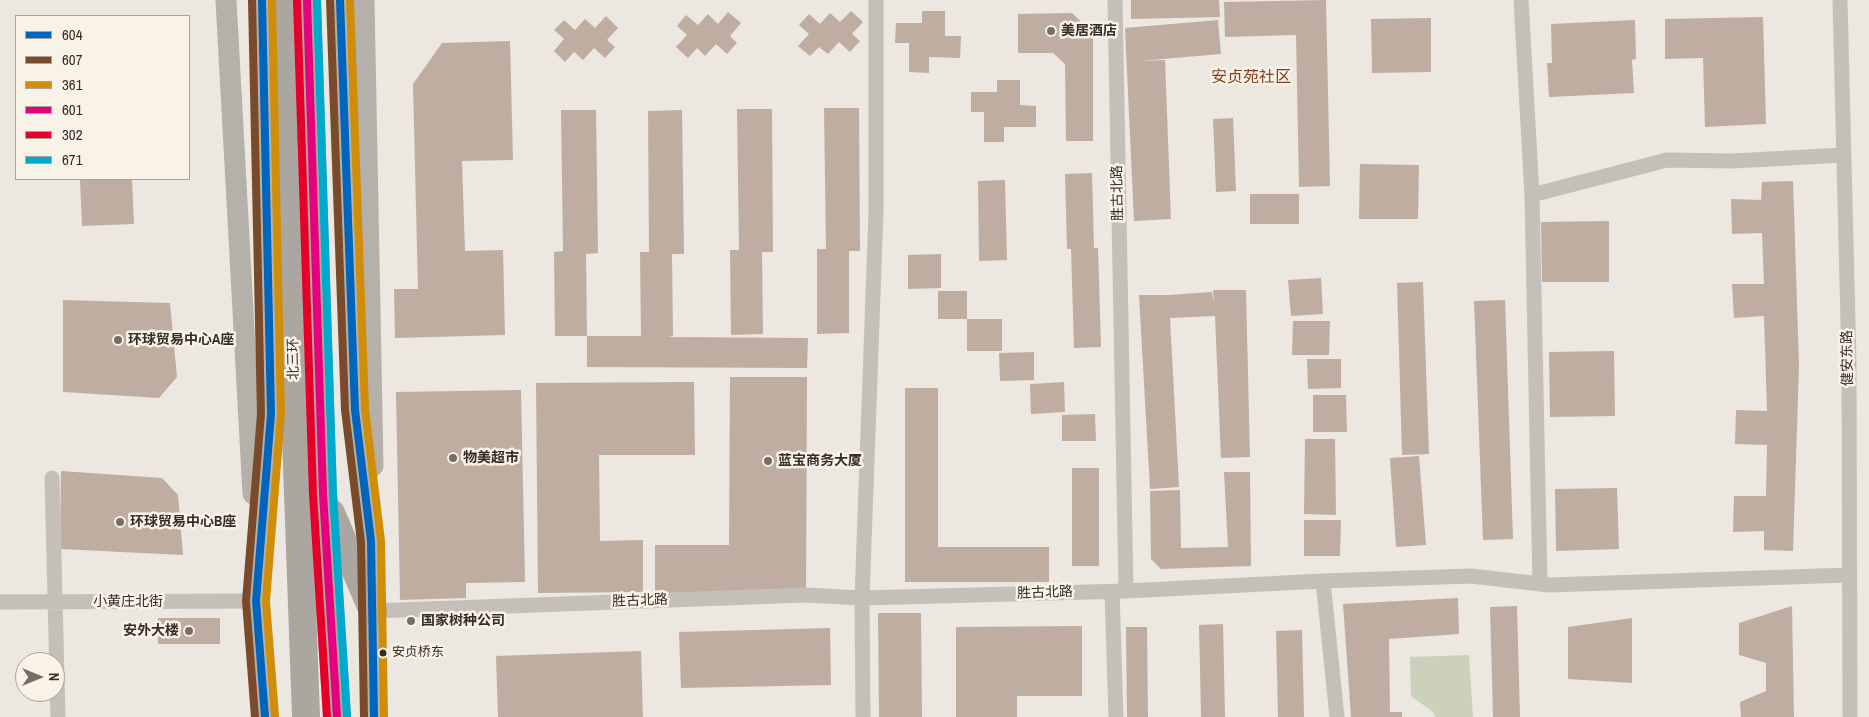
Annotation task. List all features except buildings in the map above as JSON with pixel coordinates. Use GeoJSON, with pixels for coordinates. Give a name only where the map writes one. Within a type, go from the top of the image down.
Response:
{"type":"FeatureCollection","features":[{"type":"Feature","properties":{"kind":"highway","name":"北三环"},"geometry":{"type":"LineString","coordinates":[[285,0],[306,717]]}},
{"type":"Feature","properties":{"kind":"highway","name":"北三环"},"geometry":{"type":"LineString","coordinates":[[307,0],[296,412],[324,494],[337,717]]}},
{"type":"Feature","properties":{"kind":"highway"},"geometry":{"type":"LineString","coordinates":[[324,494],[373,611]]}},
{"type":"Feature","properties":{"kind":"street"},"geometry":{"type":"LineString","coordinates":[[226,0],[258,573],[256,600],[265,717]]}},
{"type":"Feature","properties":{"kind":"street"},"geometry":{"type":"LineString","coordinates":[[258,573],[296,412],[262,0]]}},
{"type":"Feature","properties":{"kind":"street"},"geometry":{"type":"LineString","coordinates":[[340,0],[355,410],[371,541]]}},
{"type":"Feature","properties":{"kind":"street"},"geometry":{"type":"LineString","coordinates":[[364,0],[373,454],[371,541],[374,717]]}},
{"type":"Feature","properties":{"kind":"street"},"geometry":{"type":"LineString","coordinates":[[863,717],[862,598],[876,212],[876,0]]}},
{"type":"Feature","properties":{"kind":"street","name":"胜古北路"},"geometry":{"type":"LineString","coordinates":[[373,611],[806,595],[862,598],[1119,591],[1114,0]]}},
{"type":"Feature","properties":{"kind":"street"},"geometry":{"type":"LineString","coordinates":[[1522,0],[1532,195],[1540,584]]}},
{"type":"Feature","properties":{"kind":"street","name":"健安东路"},"geometry":{"type":"LineString","coordinates":[[1840,0],[1848,363],[1850,717]]}},
{"type":"Feature","properties":{"kind":"street"},"geometry":{"type":"LineString","coordinates":[[1532,195],[1667,160],[1733,161],[1844,155]]}},
{"type":"Feature","properties":{"kind":"street"},"geometry":{"type":"LineString","coordinates":[[52,478],[58,717]]}},
{"type":"Feature","properties":{"kind":"street"},"geometry":{"type":"LineString","coordinates":[[1116,717],[1119,591],[1471,576],[1558,585],[1849,575]]}},
{"type":"Feature","properties":{"kind":"street"},"geometry":{"type":"LineString","coordinates":[[1323,581],[1337,717]]}},
{"type":"Feature","properties":{"kind":"street","name":"小黄庄北街"},"geometry":{"type":"LineString","coordinates":[[0,602],[256,600]]}},
{"type":"Feature","properties":{"kind":"green space"},"geometry":{"type":"Polygon","coordinates":[[[1469,655],[1473,717],[1435,717],[1433,712],[1411,696],[1410,657],[1469,655]]]}},
{"type":"Feature","properties":{"kind":"transit line","name":"607"},"geometry":{"type":"LineString","coordinates":[[252,0],[261,414],[246,601],[255,717]]}},
{"type":"Feature","properties":{"kind":"transit line","name":"604"},"geometry":{"type":"LineString","coordinates":[[262,0],[271,414],[256,601],[265,717]]}},
{"type":"Feature","properties":{"kind":"transit line","name":"361"},"geometry":{"type":"LineString","coordinates":[[272,0],[281,414],[266,601],[275,716]]}},
{"type":"Feature","properties":{"kind":"transit line","name":"302"},"geometry":{"type":"LineString","coordinates":[[297,0],[313,494],[327,717]]}},
{"type":"Feature","properties":{"kind":"transit line","name":"601"},"geometry":{"type":"LineString","coordinates":[[307,0],[323,494],[337,717]]}},
{"type":"Feature","properties":{"kind":"transit line","name":"671"},"geometry":{"type":"LineString","coordinates":[[317,0],[333,494],[347,716]]}},
{"type":"Feature","properties":{"kind":"transit line","name":"607"},"geometry":{"type":"LineString","coordinates":[[330,0],[345,410],[361,542],[364,717]]}},
{"type":"Feature","properties":{"kind":"transit line","name":"604"},"geometry":{"type":"LineString","coordinates":[[340,0],[355,410],[371,541],[374,717]]}},
{"type":"Feature","properties":{"kind":"transit line","name":"361"},"geometry":{"type":"LineString","coordinates":[[350,0],[365,409],[381,541],[384,717]]}},
{"type":"Feature","properties":{"kind":"place","name":"美居酒店"},"geometry":{"type":"Point","coordinates":[1051,31]}},
{"type":"Feature","properties":{"kind":"place","name":"环球贸易中心A座"},"geometry":{"type":"Point","coordinates":[118,340]}},
{"type":"Feature","properties":{"kind":"place","name":"物美超市"},"geometry":{"type":"Point","coordinates":[453,458]}},
{"type":"Feature","properties":{"kind":"place","name":"蓝宝商务大厦"},"geometry":{"type":"Point","coordinates":[768,461]}},
{"type":"Feature","properties":{"kind":"place","name":"环球贸易中心B座"},"geometry":{"type":"Point","coordinates":[120,522]}},
{"type":"Feature","properties":{"kind":"place","name":"国家树种公司"},"geometry":{"type":"Point","coordinates":[411,621]}},
{"type":"Feature","properties":{"kind":"place","name":"安外大楼"},"geometry":{"type":"Point","coordinates":[189,631]}},
{"type":"Feature","properties":{"kind":"place","name":"安贞桥东"},"geometry":{"type":"Point","coordinates":[383,653]}},
{"type":"Feature","properties":{"kind":"district","name":"安贞苑社区"},"geometry":{"type":"Point","coordinates":[1251,78]}}]}
